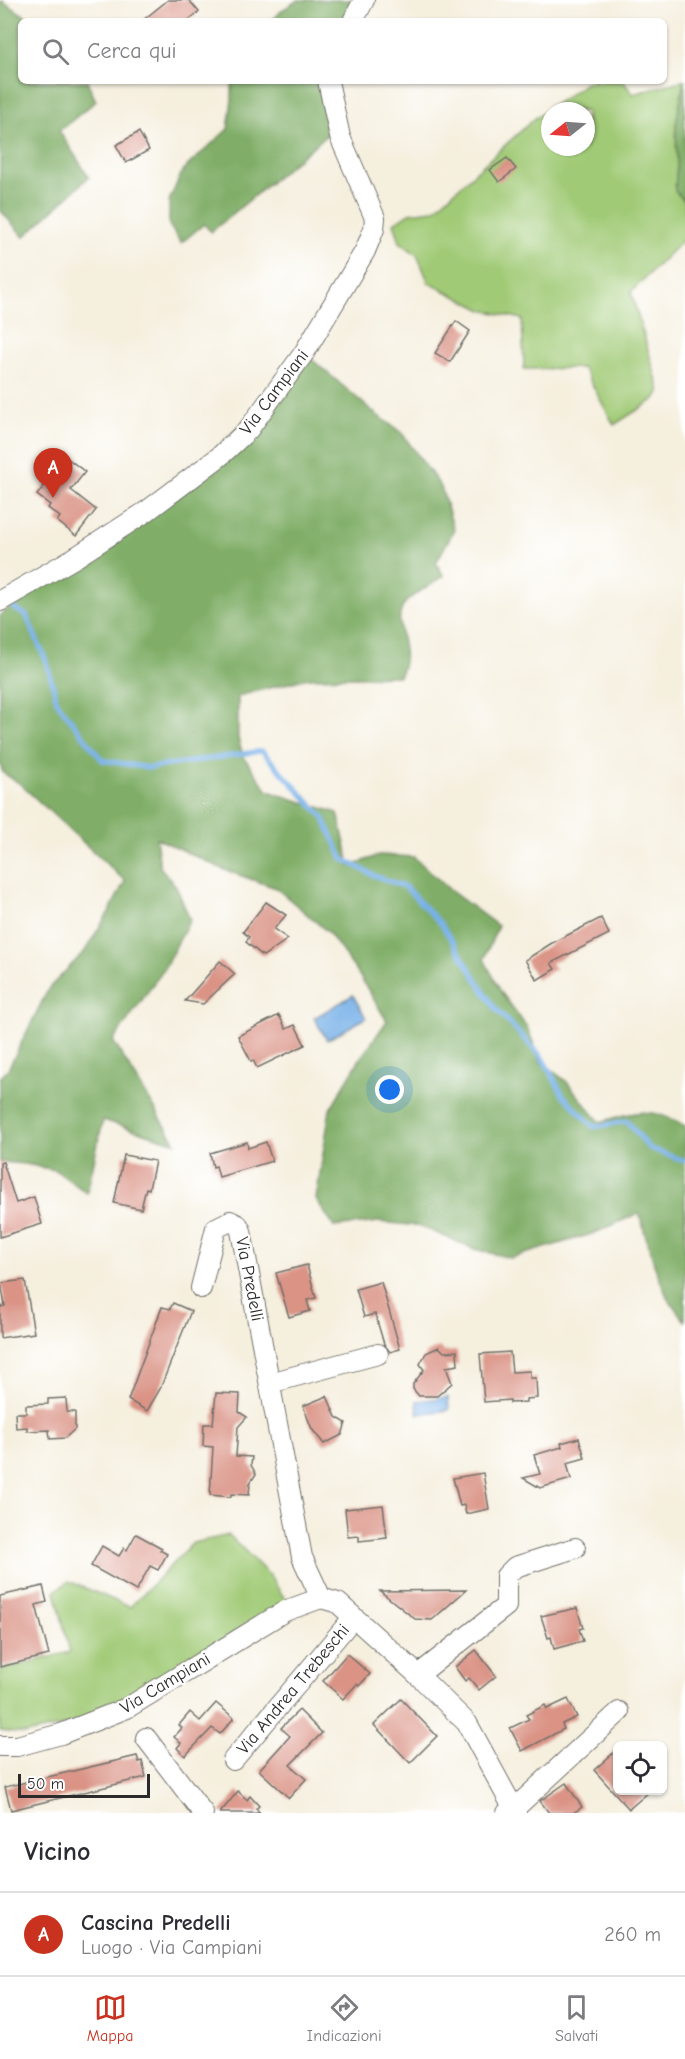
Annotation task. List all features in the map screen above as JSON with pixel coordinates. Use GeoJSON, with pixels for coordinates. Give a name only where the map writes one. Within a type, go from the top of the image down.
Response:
{"type":"FeatureCollection","features":[{"type":"Feature","properties":{"kind":"street"},"geometry":{"type":"LineString","coordinates":[[355,18],[364,0]]}},
{"type":"Feature","properties":{"kind":"street","name":"Via Campiani"},"geometry":{"type":"LineString","coordinates":[[0,601],[76,557],[138,516],[219,457],[248,430],[304,353],[365,251],[374,229],[375,218],[340,137],[329,84]]}},
{"type":"Feature","properties":{"kind":"street","name":"Via Predelli"},"geometry":{"type":"LineString","coordinates":[[201,1288],[216,1228],[230,1221],[238,1225],[242,1231],[302,1557],[321,1598]]}},
{"type":"Feature","properties":{"kind":"street"},"geometry":{"type":"LineString","coordinates":[[270,1383],[378,1354]]}},
{"type":"Feature","properties":{"kind":"street"},"geometry":{"type":"LineString","coordinates":[[418,1675],[506,1606],[506,1576],[515,1567],[575,1548]]}},
{"type":"Feature","properties":{"kind":"street","name":"Via Campiani"},"geometry":{"type":"LineString","coordinates":[[0,1746],[17,1746],[61,1734],[127,1708],[285,1611],[321,1598]]}},
{"type":"Feature","properties":{"kind":"street","name":"Via Andrea Trebeschi"},"geometry":{"type":"LineString","coordinates":[[321,1598],[338,1603],[467,1723],[512,1812]]}},
{"type":"Feature","properties":{"kind":"street","name":"Via Andrea Trebeschi"},"geometry":{"type":"LineString","coordinates":[[233,1760],[353,1618]]}},
{"type":"Feature","properties":{"kind":"street"},"geometry":{"type":"LineString","coordinates":[[512,1812],[619,1712]]}},
{"type":"Feature","properties":{"kind":"street"},"geometry":{"type":"LineString","coordinates":[[146,1738],[203,1813]]}},
{"type":"Feature","properties":{"kind":"green space"},"geometry":{"type":"Polygon","coordinates":[[[298,0],[357,0],[347,18],[275,18],[282,10],[298,0]]]}},
{"type":"Feature","properties":{"kind":"green space"},"geometry":{"type":"Polygon","coordinates":[[[2,1],[28,18],[18,18],[18,84],[88,84],[96,101],[59,131],[89,177],[24,237],[0,210],[0,2],[2,1]]]}},
{"type":"Feature","properties":{"kind":"green space"},"geometry":{"type":"Polygon","coordinates":[[[684,80],[676,125],[675,191],[685,201],[685,238],[631,292],[660,391],[655,399],[614,425],[583,368],[524,369],[522,319],[483,310],[429,283],[417,255],[400,242],[394,223],[409,213],[434,210],[541,114],[541,156],[595,156],[595,102],[559,102],[585,84],[625,84],[633,94],[684,80]]]}},
{"type":"Feature","properties":{"kind":"green space"},"geometry":{"type":"Polygon","coordinates":[[[684,80],[685,201],[675,191],[676,125],[684,80]]]}},
{"type":"Feature","properties":{"kind":"green space"},"geometry":{"type":"Polygon","coordinates":[[[232,84],[319,84],[327,135],[211,232],[204,224],[181,243],[169,225],[169,201],[183,170],[228,129],[232,84]]]}},
{"type":"Feature","properties":{"kind":"green space"},"geometry":{"type":"Polygon","coordinates":[[[309,357],[377,415],[401,432],[441,487],[454,530],[436,563],[444,576],[408,600],[401,611],[400,629],[404,656],[399,676],[308,678],[238,696],[238,738],[243,756],[268,791],[338,813],[350,866],[380,855],[414,857],[451,891],[498,926],[484,959],[501,992],[527,1027],[541,1062],[566,1081],[600,1122],[643,1112],[662,1115],[685,1126],[685,1321],[668,1299],[655,1267],[639,1213],[595,1233],[511,1258],[474,1249],[420,1226],[379,1222],[334,1227],[316,1199],[330,1109],[360,1059],[387,1021],[359,975],[329,933],[276,888],[225,870],[156,838],[160,867],[176,886],[190,920],[163,970],[113,1041],[176,1143],[103,1120],[87,1193],[55,1170],[0,1162],[0,1078],[7,1071],[49,988],[85,951],[125,881],[19,783],[3,773],[0,763],[0,615],[42,585],[142,523],[309,357]]]}},
{"type":"Feature","properties":{"kind":"green space"},"geometry":{"type":"Polygon","coordinates":[[[229,1535],[269,1575],[287,1602],[132,1698],[78,1723],[26,1734],[0,1731],[0,1670],[70,1652],[55,1591],[69,1581],[130,1607],[193,1543],[229,1535]]]}},
{"type":"Feature","properties":{"kind":"water"},"geometry":{"type":"Polygon","coordinates":[[[353,995],[366,1018],[327,1040],[314,1018],[353,995]]]}},
{"type":"Feature","properties":{"kind":"water"},"geometry":{"type":"Polygon","coordinates":[[[448,1397],[449,1410],[418,1414],[417,1401],[448,1397]]]}},
{"type":"Feature","properties":{"kind":"building"},"geometry":{"type":"Polygon","coordinates":[[[168,0],[189,0],[199,12],[191,18],[146,18],[168,0]]]}},
{"type":"Feature","properties":{"kind":"building"},"geometry":{"type":"Polygon","coordinates":[[[139,132],[149,150],[126,163],[116,145],[139,132]]]}},
{"type":"Feature","properties":{"kind":"building"},"geometry":{"type":"Polygon","coordinates":[[[507,158],[516,169],[499,182],[490,170],[507,158]]]}},
{"type":"Feature","properties":{"kind":"building"},"geometry":{"type":"Polygon","coordinates":[[[456,321],[470,331],[450,362],[435,353],[456,321]]]}},
{"type":"Feature","properties":{"kind":"building"},"geometry":{"type":"Polygon","coordinates":[[[66,457],[85,472],[71,490],[96,510],[76,536],[57,521],[60,517],[37,495],[66,457]]]}},
{"type":"Feature","properties":{"kind":"building"},"geometry":{"type":"Polygon","coordinates":[[[266,902],[286,915],[274,929],[288,939],[263,956],[246,942],[249,937],[243,932],[266,902]]]}},
{"type":"Feature","properties":{"kind":"building"},"geometry":{"type":"Polygon","coordinates":[[[601,918],[609,934],[551,963],[555,969],[537,980],[525,960],[552,943],[601,918]]]}},
{"type":"Feature","properties":{"kind":"building"},"geometry":{"type":"Polygon","coordinates":[[[220,961],[235,974],[203,1004],[185,1001],[220,961]]]}},
{"type":"Feature","properties":{"kind":"building"},"geometry":{"type":"Polygon","coordinates":[[[279,1015],[286,1029],[295,1025],[305,1045],[257,1068],[238,1036],[279,1015]]]}},
{"type":"Feature","properties":{"kind":"building"},"geometry":{"type":"Polygon","coordinates":[[[247,1142],[248,1148],[266,1142],[272,1161],[219,1177],[216,1166],[213,1167],[210,1153],[247,1142]]]}},
{"type":"Feature","properties":{"kind":"building"},"geometry":{"type":"Polygon","coordinates":[[[124,1155],[155,1161],[149,1189],[146,1188],[141,1209],[114,1203],[124,1155]]]}},
{"type":"Feature","properties":{"kind":"building"},"geometry":{"type":"Polygon","coordinates":[[[3,1162],[16,1203],[34,1197],[42,1224],[0,1237],[0,1163],[3,1162]]]}},
{"type":"Feature","properties":{"kind":"building"},"geometry":{"type":"Polygon","coordinates":[[[307,1265],[316,1298],[307,1300],[310,1311],[289,1317],[276,1273],[307,1265]]]}},
{"type":"Feature","properties":{"kind":"building"},"geometry":{"type":"Polygon","coordinates":[[[25,1280],[34,1333],[0,1338],[0,1307],[5,1306],[1,1283],[25,1280]]]}},
{"type":"Feature","properties":{"kind":"building"},"geometry":{"type":"Polygon","coordinates":[[[381,1282],[400,1349],[390,1352],[384,1344],[375,1314],[364,1317],[356,1289],[381,1282]]]}},
{"type":"Feature","properties":{"kind":"building"},"geometry":{"type":"Polygon","coordinates":[[[173,1303],[191,1311],[160,1389],[147,1411],[128,1400],[162,1307],[170,1309],[173,1303]]]}},
{"type":"Feature","properties":{"kind":"building"},"geometry":{"type":"Polygon","coordinates":[[[439,1347],[444,1352],[457,1351],[458,1365],[446,1367],[452,1383],[437,1396],[419,1396],[413,1389],[413,1384],[424,1370],[420,1364],[426,1353],[439,1347]]]}},
{"type":"Feature","properties":{"kind":"building"},"geometry":{"type":"Polygon","coordinates":[[[510,1352],[512,1372],[530,1371],[530,1378],[536,1378],[537,1398],[526,1399],[526,1402],[510,1403],[510,1400],[484,1402],[480,1354],[510,1352]]]}},
{"type":"Feature","properties":{"kind":"building"},"geometry":{"type":"Polygon","coordinates":[[[216,1393],[240,1394],[239,1412],[247,1417],[238,1427],[236,1456],[252,1457],[251,1465],[256,1474],[250,1483],[249,1495],[231,1494],[231,1497],[210,1495],[213,1447],[203,1446],[204,1424],[213,1424],[216,1393]]]}},
{"type":"Feature","properties":{"kind":"building"},"geometry":{"type":"Polygon","coordinates":[[[327,1396],[336,1417],[346,1423],[342,1435],[324,1444],[312,1429],[303,1406],[327,1396]]]}},
{"type":"Feature","properties":{"kind":"building"},"geometry":{"type":"Polygon","coordinates":[[[66,1398],[67,1412],[75,1412],[75,1429],[65,1438],[50,1439],[49,1430],[27,1431],[27,1427],[16,1428],[15,1413],[26,1413],[26,1405],[48,1404],[48,1399],[66,1398]]]}},
{"type":"Feature","properties":{"kind":"building"},"geometry":{"type":"Polygon","coordinates":[[[579,1438],[585,1458],[567,1463],[571,1479],[540,1488],[523,1478],[540,1474],[534,1455],[562,1447],[561,1443],[579,1438]]]}},
{"type":"Feature","properties":{"kind":"building"},"geometry":{"type":"Polygon","coordinates":[[[483,1473],[489,1509],[466,1514],[464,1505],[460,1506],[453,1478],[483,1473]]]}},
{"type":"Feature","properties":{"kind":"building"},"geometry":{"type":"Polygon","coordinates":[[[383,1505],[387,1538],[359,1541],[359,1536],[348,1537],[345,1509],[383,1505]]]}},
{"type":"Feature","properties":{"kind":"building"},"geometry":{"type":"Polygon","coordinates":[[[136,1534],[162,1548],[160,1550],[167,1554],[158,1570],[150,1566],[136,1591],[91,1566],[102,1546],[119,1556],[124,1548],[127,1550],[136,1534]]]}},
{"type":"Feature","properties":{"kind":"building"},"geometry":{"type":"Polygon","coordinates":[[[43,1586],[47,1602],[36,1605],[49,1655],[0,1667],[0,1596],[43,1586]]]}},
{"type":"Feature","properties":{"kind":"building"},"geometry":{"type":"Polygon","coordinates":[[[466,1590],[432,1620],[415,1619],[380,1591],[466,1590]]]}},
{"type":"Feature","properties":{"kind":"building"},"geometry":{"type":"Polygon","coordinates":[[[577,1608],[583,1628],[579,1629],[583,1641],[554,1649],[541,1616],[577,1608]]]}},
{"type":"Feature","properties":{"kind":"building"},"geometry":{"type":"Polygon","coordinates":[[[476,1650],[496,1676],[479,1690],[469,1678],[465,1681],[455,1667],[476,1650]]]}},
{"type":"Feature","properties":{"kind":"building"},"geometry":{"type":"Polygon","coordinates":[[[347,1654],[370,1674],[343,1699],[323,1681],[347,1654]]]}},
{"type":"Feature","properties":{"kind":"building"},"geometry":{"type":"Polygon","coordinates":[[[401,1699],[437,1736],[410,1763],[374,1725],[401,1699]]]}},
{"type":"Feature","properties":{"kind":"building"},"geometry":{"type":"Polygon","coordinates":[[[568,1699],[577,1717],[562,1724],[564,1729],[522,1751],[510,1728],[529,1719],[526,1715],[545,1705],[547,1709],[568,1699]]]}},
{"type":"Feature","properties":{"kind":"building"},"geometry":{"type":"Polygon","coordinates":[[[216,1703],[234,1718],[220,1734],[212,1728],[185,1756],[177,1748],[181,1743],[174,1737],[182,1728],[179,1725],[190,1712],[200,1721],[216,1703]]]}},
{"type":"Feature","properties":{"kind":"building"},"geometry":{"type":"Polygon","coordinates":[[[299,1710],[322,1733],[290,1765],[306,1779],[289,1798],[259,1770],[290,1736],[281,1728],[299,1710]]]}},
{"type":"Feature","properties":{"kind":"building"},"geometry":{"type":"Polygon","coordinates":[[[613,1753],[613,1791],[594,1770],[613,1753]]]}},
{"type":"Feature","properties":{"kind":"building"},"geometry":{"type":"Polygon","coordinates":[[[137,1756],[139,1762],[142,1761],[146,1777],[11,1810],[5,1787],[137,1756]]]}},
{"type":"Feature","properties":{"kind":"building"},"geometry":{"type":"Polygon","coordinates":[[[566,1783],[582,1807],[573,1813],[549,1813],[540,1801],[566,1783]]]}},
{"type":"Feature","properties":{"kind":"building"},"geometry":{"type":"Polygon","coordinates":[[[238,1791],[247,1800],[250,1796],[259,1806],[256,1809],[260,1813],[220,1813],[238,1791]]]}},
{"type":"Feature","properties":{"kind":"building"},"geometry":{"type":"Polygon","coordinates":[[[616,1795],[645,1795],[629,1809],[616,1795]]]}},
{"type":"Feature","properties":{"kind":"waterway"},"geometry":{"type":"LineString","coordinates":[[13,608],[26,615],[47,663],[57,702],[102,760],[149,768],[262,751],[323,817],[343,859],[373,875],[405,887],[441,924],[495,1008],[541,1056],[563,1095],[594,1127],[627,1121],[649,1148],[685,1161]]}},
{"type":"Feature","properties":{"kind":"place","name":"Cascina Predelli"},"geometry":{"type":"Point","coordinates":[53,498]}}]}
